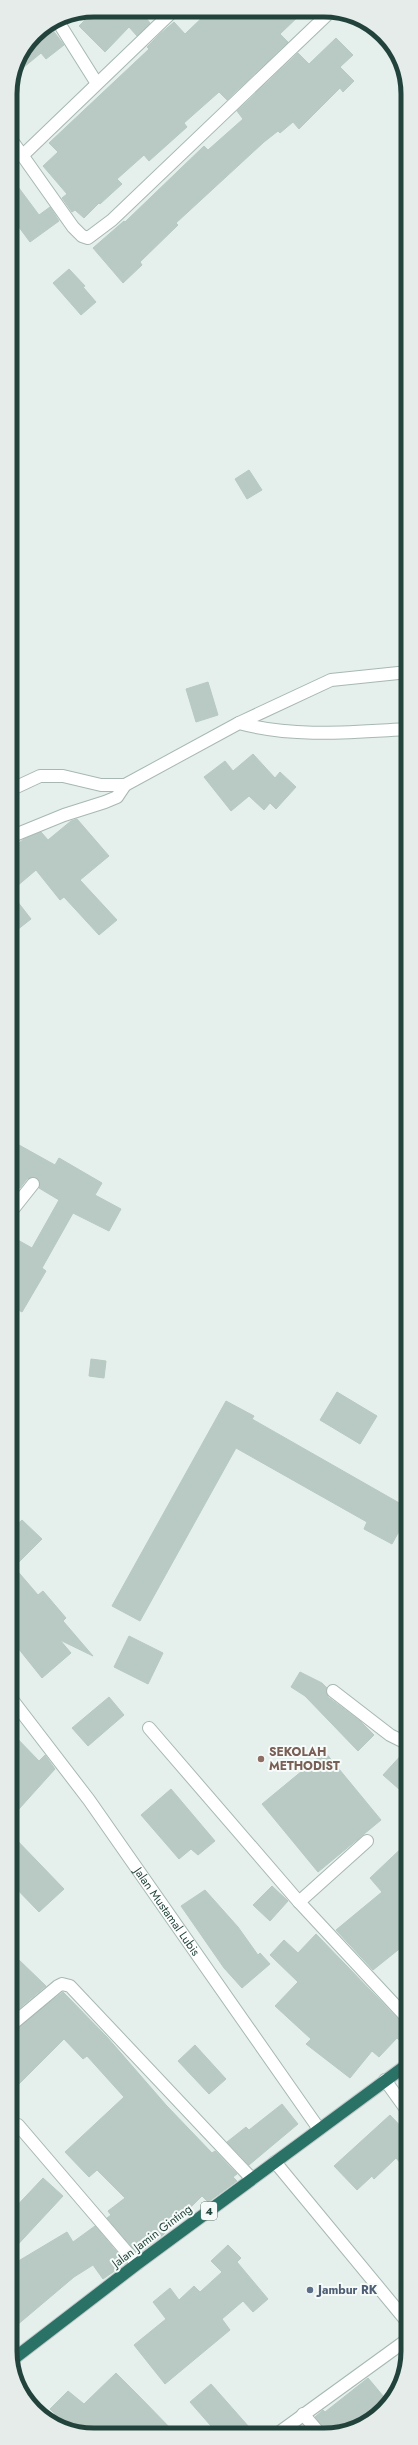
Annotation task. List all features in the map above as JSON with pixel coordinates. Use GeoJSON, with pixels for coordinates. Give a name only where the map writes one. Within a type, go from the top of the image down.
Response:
{"type":"FeatureCollection","features":[{"type":"Feature","properties":{"kind":"highway","name":"Jalan Jamin Ginting"},"geometry":{"type":"LineString","coordinates":[[17,2356],[137,2264],[401,2069]]}},
{"type":"Feature","properties":{"kind":"street"},"geometry":{"type":"LineString","coordinates":[[22,156],[96,82],[166,17]]}},
{"type":"Feature","properties":{"kind":"street"},"geometry":{"type":"LineString","coordinates":[[17,148],[73,227],[82,236],[88,238],[112,220],[325,17]]}},
{"type":"Feature","properties":{"kind":"street"},"geometry":{"type":"LineString","coordinates":[[60,25],[96,82]]}},
{"type":"Feature","properties":{"kind":"street"},"geometry":{"type":"LineString","coordinates":[[17,834],[64,815],[117,797],[125,785],[239,723],[331,680],[401,673]]}},
{"type":"Feature","properties":{"kind":"street"},"geometry":{"type":"LineString","coordinates":[[239,723],[255,728],[310,734],[401,729]]}},
{"type":"Feature","properties":{"kind":"street"},"geometry":{"type":"LineString","coordinates":[[17,787],[40,776],[63,776],[101,785],[125,785]]}},
{"type":"Feature","properties":{"kind":"street"},"geometry":{"type":"LineString","coordinates":[[17,1204],[33,1184]]}},
{"type":"Feature","properties":{"kind":"street"},"geometry":{"type":"LineString","coordinates":[[333,1691],[390,1735],[401,1740]]}},
{"type":"Feature","properties":{"kind":"street","name":"Jalan Mustamal Lubis"},"geometry":{"type":"LineString","coordinates":[[17,1706],[89,1800],[319,2129]]}},
{"type":"Feature","properties":{"kind":"street"},"geometry":{"type":"LineString","coordinates":[[149,1728],[299,1902],[401,2011]]}},
{"type":"Feature","properties":{"kind":"street"},"geometry":{"type":"LineString","coordinates":[[299,1902],[367,1842]]}},
{"type":"Feature","properties":{"kind":"street"},"geometry":{"type":"LineString","coordinates":[[17,2020],[58,1986],[62,1984],[70,1986],[252,2179]]}},
{"type":"Feature","properties":{"kind":"street"},"geometry":{"type":"LineString","coordinates":[[385,2080],[401,2102]]}},
{"type":"Feature","properties":{"kind":"street"},"geometry":{"type":"LineString","coordinates":[[18,2125],[137,2264]]}},
{"type":"Feature","properties":{"kind":"street"},"geometry":{"type":"LineString","coordinates":[[275,2162],[401,2315]]}},
{"type":"Feature","properties":{"kind":"street"},"geometry":{"type":"LineString","coordinates":[[284,2428],[401,2344]]}},
{"type":"Feature","properties":{"kind":"street"},"geometry":{"type":"LineString","coordinates":[[303,2414],[315,2428]]}},
{"type":"Feature","properties":{"kind":"building"},"geometry":{"type":"Polygon","coordinates":[[[89,17],[145,17],[150,23],[137,36],[129,27],[105,52],[79,26],[89,17]]]}},
{"type":"Feature","properties":{"kind":"building"},"geometry":{"type":"Polygon","coordinates":[[[203,17],[298,17],[280,34],[288,42],[227,100],[219,92],[184,123],[187,127],[149,161],[144,155],[117,179],[122,184],[84,218],[75,210],[72,212],[62,198],[67,194],[43,166],[58,152],[49,143],[149,49],[147,47],[174,22],[185,34],[203,17]]]}},
{"type":"Feature","properties":{"kind":"building"},"geometry":{"type":"Polygon","coordinates":[[[52,29],[64,45],[46,59],[41,53],[21,69],[27,55],[39,39],[52,29]]]}},
{"type":"Feature","properties":{"kind":"building"},"geometry":{"type":"Polygon","coordinates":[[[336,38],[353,55],[340,67],[354,81],[343,92],[340,88],[299,129],[293,122],[280,133],[278,131],[264,142],[176,223],[178,225],[140,262],[142,265],[123,283],[93,248],[124,221],[125,222],[204,146],[208,150],[243,119],[237,111],[298,53],[309,64],[336,38]]]}},
{"type":"Feature","properties":{"kind":"building"},"geometry":{"type":"Polygon","coordinates":[[[17,185],[39,215],[50,207],[59,221],[30,242],[17,224],[17,185]]]}},
{"type":"Feature","properties":{"kind":"building"},"geometry":{"type":"Polygon","coordinates":[[[69,269],[85,286],[83,287],[96,302],[81,315],[53,283],[69,269]]]}},
{"type":"Feature","properties":{"kind":"building"},"geometry":{"type":"Polygon","coordinates":[[[249,470],[262,490],[247,499],[235,479],[249,470]]]}},
{"type":"Feature","properties":{"kind":"building"},"geometry":{"type":"Polygon","coordinates":[[[208,682],[218,715],[196,722],[186,689],[208,682]]]}},
{"type":"Feature","properties":{"kind":"building"},"geometry":{"type":"Polygon","coordinates":[[[253,754],[275,778],[280,772],[296,787],[276,809],[270,803],[264,810],[249,796],[231,811],[204,777],[225,761],[233,771],[253,754]]]}},
{"type":"Feature","properties":{"kind":"building"},"geometry":{"type":"Polygon","coordinates":[[[77,819],[109,856],[80,880],[117,920],[99,935],[64,897],[60,900],[36,870],[17,886],[17,844],[24,839],[41,832],[48,840],[71,821],[77,819]]]}},
{"type":"Feature","properties":{"kind":"building"},"geometry":{"type":"Polygon","coordinates":[[[17,901],[31,919],[17,930],[17,901]]]}},
{"type":"Feature","properties":{"kind":"building"},"geometry":{"type":"Polygon","coordinates":[[[17,1144],[55,1165],[59,1158],[102,1183],[95,1195],[121,1209],[109,1231],[73,1213],[42,1268],[46,1271],[22,1312],[17,1309],[17,1240],[32,1248],[59,1200],[39,1188],[40,1181],[34,1177],[27,1179],[20,1188],[17,1186],[17,1144]]]}},
{"type":"Feature","properties":{"kind":"building"},"geometry":{"type":"Polygon","coordinates":[[[91,1359],[106,1361],[104,1378],[89,1376],[91,1359]]]}},
{"type":"Feature","properties":{"kind":"building"},"geometry":{"type":"Polygon","coordinates":[[[337,1392],[377,1416],[360,1444],[320,1420],[337,1392]]]}},
{"type":"Feature","properties":{"kind":"building"},"geometry":{"type":"Polygon","coordinates":[[[226,1401],[254,1416],[252,1419],[401,1504],[401,1528],[392,1544],[364,1529],[367,1522],[236,1448],[140,1621],[112,1606],[226,1401]]]}},
{"type":"Feature","properties":{"kind":"building"},"geometry":{"type":"Polygon","coordinates":[[[22,1520],[42,1539],[17,1564],[17,1525],[22,1520]]]}},
{"type":"Feature","properties":{"kind":"building"},"geometry":{"type":"Polygon","coordinates":[[[17,1570],[38,1595],[43,1591],[66,1618],[63,1621],[93,1656],[60,1640],[71,1653],[42,1678],[17,1647],[17,1570]]]}},
{"type":"Feature","properties":{"kind":"building"},"geometry":{"type":"Polygon","coordinates":[[[129,1636],[163,1653],[148,1684],[114,1667],[129,1636]]]}},
{"type":"Feature","properties":{"kind":"building"},"geometry":{"type":"Polygon","coordinates":[[[300,1672],[322,1683],[327,1688],[328,1697],[360,1721],[374,1735],[358,1751],[305,1696],[291,1687],[300,1672]]]}},
{"type":"Feature","properties":{"kind":"building"},"geometry":{"type":"Polygon","coordinates":[[[109,1697],[124,1715],[88,1746],[72,1728],[109,1697]]]}},
{"type":"Feature","properties":{"kind":"building"},"geometry":{"type":"Polygon","coordinates":[[[17,1738],[39,1761],[45,1755],[55,1769],[17,1811],[17,1738]]]}},
{"type":"Feature","properties":{"kind":"building"},"geometry":{"type":"Polygon","coordinates":[[[325,1752],[381,1820],[318,1872],[262,1804],[325,1752]]]}},
{"type":"Feature","properties":{"kind":"building"},"geometry":{"type":"Polygon","coordinates":[[[401,1755],[401,1791],[383,1775],[401,1755]]]}},
{"type":"Feature","properties":{"kind":"building"},"geometry":{"type":"Polygon","coordinates":[[[171,1789],[215,1841],[198,1855],[191,1849],[179,1859],[141,1815],[171,1789]]]}},
{"type":"Feature","properties":{"kind":"building"},"geometry":{"type":"Polygon","coordinates":[[[17,1840],[64,1889],[39,1912],[17,1889],[17,1840]]]}},
{"type":"Feature","properties":{"kind":"building"},"geometry":{"type":"Polygon","coordinates":[[[401,1849],[401,1948],[373,1970],[336,1930],[382,1892],[370,1878],[401,1849]]]}},
{"type":"Feature","properties":{"kind":"building"},"geometry":{"type":"Polygon","coordinates":[[[272,1886],[288,1901],[270,1921],[253,1905],[272,1886]]]}},
{"type":"Feature","properties":{"kind":"building"},"geometry":{"type":"Polygon","coordinates":[[[205,1890],[238,1927],[258,1955],[260,1953],[270,1964],[242,1988],[224,1968],[181,1906],[205,1890]]]}},
{"type":"Feature","properties":{"kind":"building"},"geometry":{"type":"Polygon","coordinates":[[[316,1934],[401,2022],[401,2038],[399,2040],[397,2038],[379,2057],[372,2051],[350,2078],[306,2044],[311,2039],[275,2006],[298,1982],[270,1955],[284,1940],[298,1953],[316,1934]]]}},
{"type":"Feature","properties":{"kind":"building"},"geometry":{"type":"Polygon","coordinates":[[[18,1959],[46,1986],[17,2010],[18,1959]]]}},
{"type":"Feature","properties":{"kind":"building"},"geometry":{"type":"Polygon","coordinates":[[[63,1992],[107,2037],[166,2105],[212,2153],[215,2151],[237,2174],[233,2177],[237,2181],[208,2202],[202,2196],[164,2234],[138,2254],[107,2218],[111,2215],[108,2211],[125,2198],[97,2170],[89,2177],[65,2152],[124,2097],[87,2056],[83,2059],[64,2039],[17,2086],[17,2028],[63,1992]]]}},
{"type":"Feature","properties":{"kind":"building"},"geometry":{"type":"Polygon","coordinates":[[[195,2045],[226,2079],[209,2094],[178,2061],[195,2045]]]}},
{"type":"Feature","properties":{"kind":"building"},"geometry":{"type":"Polygon","coordinates":[[[282,2104],[298,2124],[249,2165],[227,2142],[246,2127],[249,2130],[282,2104]]]}},
{"type":"Feature","properties":{"kind":"building"},"geometry":{"type":"Polygon","coordinates":[[[390,2115],[401,2127],[401,2164],[396,2158],[374,2179],[372,2176],[357,2190],[334,2166],[390,2115]]]}},
{"type":"Feature","properties":{"kind":"building"},"geometry":{"type":"Polygon","coordinates":[[[43,2178],[63,2196],[17,2245],[17,2206],[43,2178]]]}},
{"type":"Feature","properties":{"kind":"building"},"geometry":{"type":"Polygon","coordinates":[[[95,2226],[126,2263],[103,2279],[93,2265],[74,2277],[17,2325],[17,2262],[67,2232],[73,2242],[95,2226]]]}},
{"type":"Feature","properties":{"kind":"building"},"geometry":{"type":"Polygon","coordinates":[[[228,2245],[241,2258],[237,2262],[268,2299],[253,2312],[243,2301],[222,2319],[230,2330],[165,2384],[134,2345],[166,2319],[153,2302],[170,2288],[179,2300],[194,2286],[200,2292],[222,2272],[211,2261],[228,2245]]]}},
{"type":"Feature","properties":{"kind":"building"},"geometry":{"type":"Polygon","coordinates":[[[116,2373],[170,2428],[79,2427],[63,2422],[50,2409],[68,2391],[84,2404],[116,2373]]]}},
{"type":"Feature","properties":{"kind":"building"},"geometry":{"type":"Polygon","coordinates":[[[368,2378],[385,2398],[375,2409],[363,2418],[350,2424],[349,2422],[346,2425],[323,2428],[315,2417],[323,2410],[325,2412],[368,2378]]]}},
{"type":"Feature","properties":{"kind":"building"},"geometry":{"type":"Polygon","coordinates":[[[211,2384],[249,2427],[213,2428],[190,2402],[211,2384]]]}},
{"type":"Feature","properties":{"kind":"place","name":"SEKOLAH METHODIST"},"geometry":{"type":"Point","coordinates":[261,1759]}},
{"type":"Feature","properties":{"kind":"place","name":"Jambur RK"},"geometry":{"type":"Point","coordinates":[310,2290]}}]}
